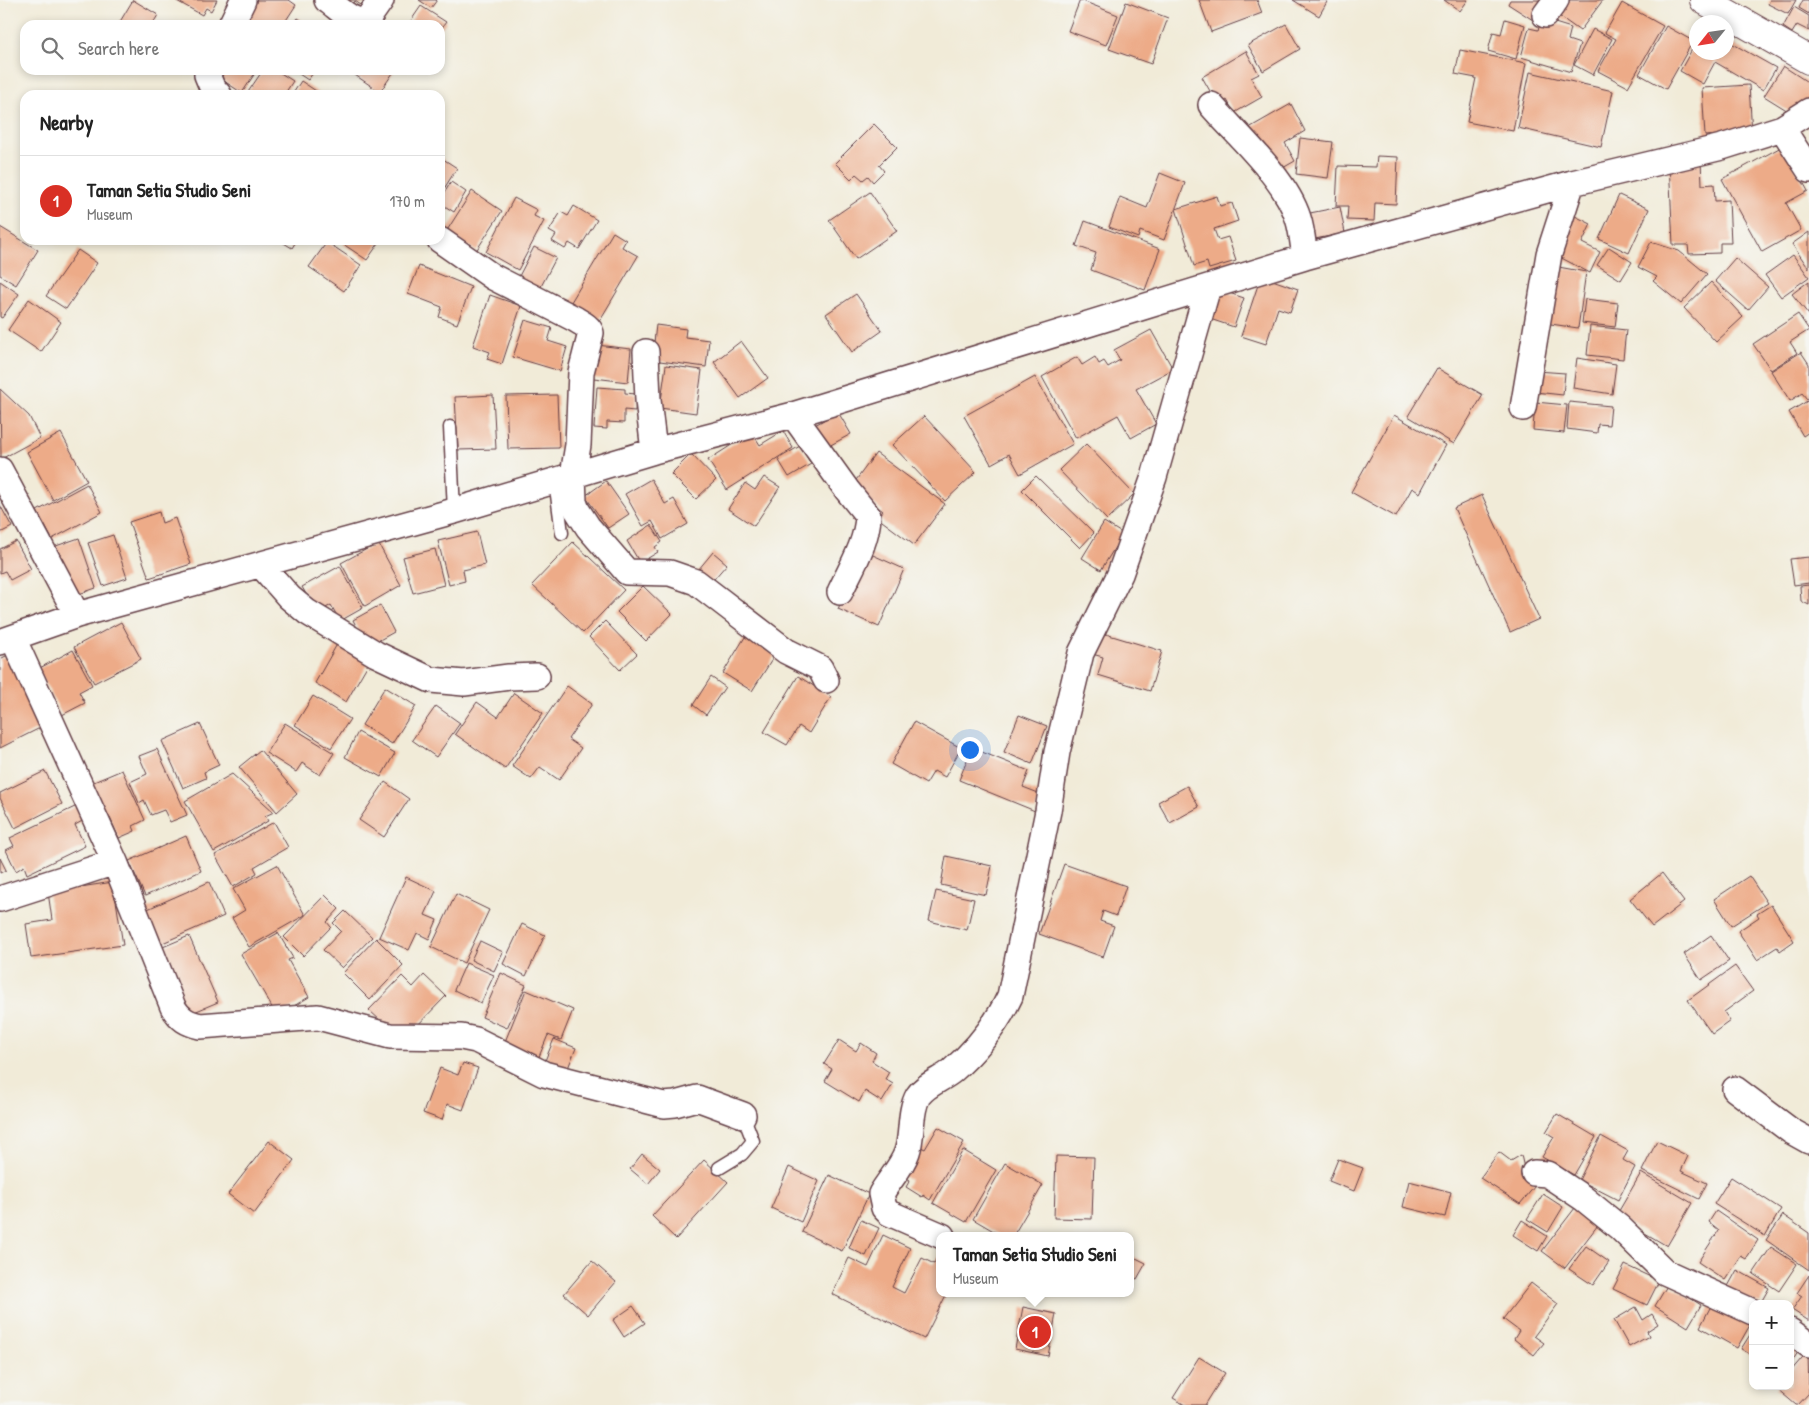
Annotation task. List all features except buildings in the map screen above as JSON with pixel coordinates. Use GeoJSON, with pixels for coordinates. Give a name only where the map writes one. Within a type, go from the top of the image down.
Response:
{"type":"FeatureCollection","features":[{"type":"Feature","properties":{"kind":"street"},"geometry":{"type":"LineString","coordinates":[[233,20],[243,0]]}},
{"type":"Feature","properties":{"kind":"street"},"geometry":{"type":"LineString","coordinates":[[327,0],[354,20]]}},
{"type":"Feature","properties":{"kind":"street"},"geometry":{"type":"LineString","coordinates":[[367,20],[381,0]]}},
{"type":"Feature","properties":{"kind":"street"},"geometry":{"type":"LineString","coordinates":[[1704,0],[1809,60]]}},
{"type":"Feature","properties":{"kind":"street"},"geometry":{"type":"LineString","coordinates":[[207,75],[208,81],[214,90]]}},
{"type":"Feature","properties":{"kind":"street"},"geometry":{"type":"LineString","coordinates":[[1211,105],[1282,186],[1298,218],[1305,256]]}},
{"type":"Feature","properties":{"kind":"street"},"geometry":{"type":"LineString","coordinates":[[743,1115],[697,1098],[664,1105],[544,1074],[476,1040],[461,1037],[390,1036],[318,1017],[200,1026],[187,1023],[173,1008],[115,862],[7,640],[77,615],[454,511],[654,451],[793,415],[1305,256],[1572,183],[1722,147],[1782,128],[1809,111]]}},
{"type":"Feature","properties":{"kind":"street"},"geometry":{"type":"LineString","coordinates":[[1782,128],[1809,170]]}},
{"type":"Feature","properties":{"kind":"street"},"geometry":{"type":"LineString","coordinates":[[1523,408],[1549,254],[1572,183]]}},
{"type":"Feature","properties":{"kind":"street"},"geometry":{"type":"LineString","coordinates":[[445,243],[493,277],[575,319],[590,330],[591,334],[581,372],[578,445],[564,478],[577,510],[588,527],[627,572],[670,573],[696,582],[786,651],[820,668],[826,680]]}},
{"type":"Feature","properties":{"kind":"street"},"geometry":{"type":"LineString","coordinates":[[936,1233],[889,1213],[884,1208],[881,1194],[906,1155],[918,1097],[927,1088],[951,1072],[983,1038],[1002,1012],[1010,996],[1048,811],[1057,752],[1081,653],[1120,574],[1154,477],[1208,287]]}},
{"type":"Feature","properties":{"kind":"street"},"geometry":{"type":"LineString","coordinates":[[646,352],[648,400],[654,451]]}},
{"type":"Feature","properties":{"kind":"street"},"geometry":{"type":"LineString","coordinates":[[793,415],[868,516],[864,541],[840,592]]}},
{"type":"Feature","properties":{"kind":"street"},"geometry":{"type":"LineString","coordinates":[[0,470],[77,615]]}},
{"type":"Feature","properties":{"kind":"street"},"geometry":{"type":"LineString","coordinates":[[261,565],[289,597],[308,612],[376,654],[431,680],[464,683],[509,677],[537,676]]}},
{"type":"Feature","properties":{"kind":"street"},"geometry":{"type":"LineString","coordinates":[[0,898],[115,862]]}},
{"type":"Feature","properties":{"kind":"street"},"geometry":{"type":"LineString","coordinates":[[1734,1089],[1791,1131],[1809,1141]]}},
{"type":"Feature","properties":{"kind":"street"},"geometry":{"type":"LineString","coordinates":[[1534,1173],[1547,1174],[1583,1198],[1620,1228],[1665,1272],[1749,1310]]}},
{"type":"Feature","properties":{"kind":"street"},"geometry":{"type":"LineString","coordinates":[[1794,1334],[1809,1345]]}},
{"type":"Feature","properties":{"kind":"lane"},"geometry":{"type":"LineString","coordinates":[[450,427],[454,511]]}},
{"type":"Feature","properties":{"kind":"lane"},"geometry":{"type":"LineString","coordinates":[[562,533],[564,478]]}},
{"type":"Feature","properties":{"kind":"lane"},"geometry":{"type":"LineString","coordinates":[[719,1168],[742,1154],[753,1141],[743,1115]]}},
{"type":"Feature","properties":{"kind":"place","name":"Taman Setia Studio Seni"},"geometry":{"type":"Point","coordinates":[1035,1332]}}]}
